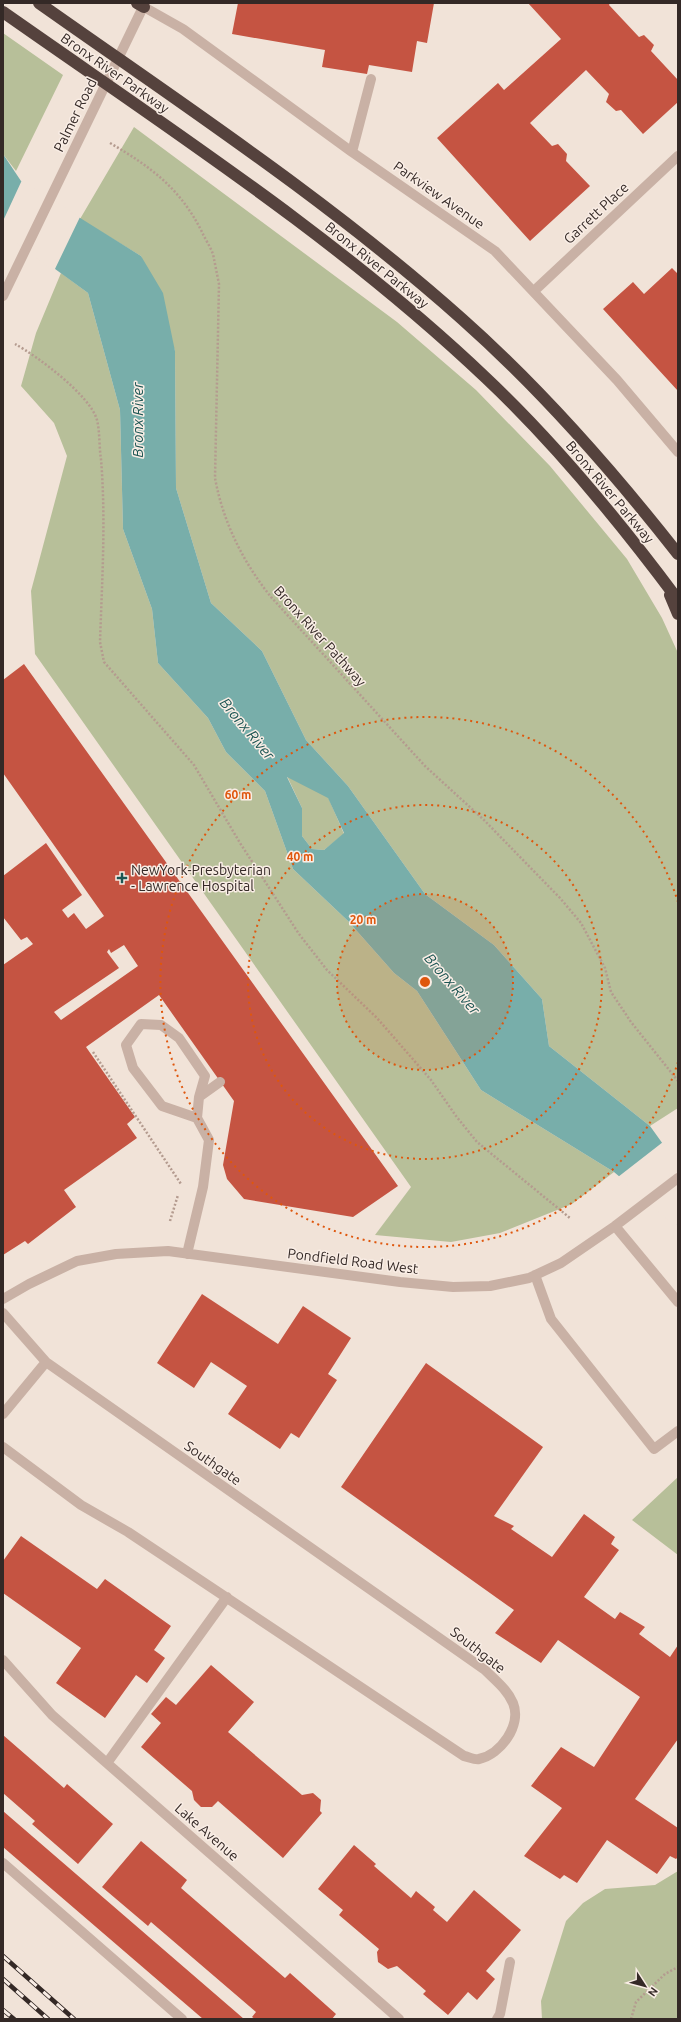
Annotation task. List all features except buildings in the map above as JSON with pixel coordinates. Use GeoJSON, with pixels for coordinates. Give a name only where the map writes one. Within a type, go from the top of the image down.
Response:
{"type":"FeatureCollection","features":[{"type":"Feature","properties":{"kind":"highway","name":"Bronx River Parkway"},"geometry":{"type":"LineString","coordinates":[[39,3],[299,188],[382,252],[462,318],[502,355],[579,434],[678,554]]}},
{"type":"Feature","properties":{"kind":"highway","name":"Bronx River Parkway"},"geometry":{"type":"LineString","coordinates":[[3,12],[292,217],[447,342],[492,383],[557,452],[600,501],[678,600]]}},
{"type":"Feature","properties":{"kind":"highway"},"geometry":{"type":"LineString","coordinates":[[665,583],[678,614]]}},
{"type":"Feature","properties":{"kind":"street","name":"Palmer Road"},"geometry":{"type":"LineString","coordinates":[[3,296],[126,42],[142,4]]}},
{"type":"Feature","properties":{"kind":"street","name":"Parkview Avenue"},"geometry":{"type":"LineString","coordinates":[[142,4],[183,29],[352,152],[495,251],[617,380],[678,452]]}},
{"type":"Feature","properties":{"kind":"street"},"geometry":{"type":"LineString","coordinates":[[352,152],[371,79]]}},
{"type":"Feature","properties":{"kind":"street","name":"Garrett Place"},"geometry":{"type":"LineString","coordinates":[[534,291],[678,156]]}},
{"type":"Feature","properties":{"kind":"street"},"geometry":{"type":"LineString","coordinates":[[188,1254],[203,1186],[209,1140],[197,1118],[199,1097],[205,1076],[179,1038],[161,1025],[141,1024],[126,1045],[133,1068],[162,1106],[197,1118]]}},
{"type":"Feature","properties":{"kind":"street"},"geometry":{"type":"LineString","coordinates":[[199,1097],[220,1082]]}},
{"type":"Feature","properties":{"kind":"street","name":"Pondfield Road West"},"geometry":{"type":"LineString","coordinates":[[3,1299],[29,1284],[77,1261],[116,1254],[168,1251],[400,1282],[453,1287],[490,1286],[535,1275],[561,1263],[615,1226],[678,1178]]}},
{"type":"Feature","properties":{"kind":"street"},"geometry":{"type":"LineString","coordinates":[[615,1226],[678,1302]]}},
{"type":"Feature","properties":{"kind":"street"},"geometry":{"type":"LineString","coordinates":[[535,1275],[551,1319],[654,1449],[678,1431]]}},
{"type":"Feature","properties":{"kind":"street","name":"Southgate"},"geometry":{"type":"LineString","coordinates":[[3,1313],[46,1362],[484,1670],[504,1688],[514,1705],[514,1722],[509,1735],[501,1746],[490,1755],[478,1759],[464,1756],[128,1532],[81,1505],[3,1447]]}},
{"type":"Feature","properties":{"kind":"street"},"geometry":{"type":"LineString","coordinates":[[3,1414],[46,1362]]}},
{"type":"Feature","properties":{"kind":"street"},"geometry":{"type":"LineString","coordinates":[[107,1763],[227,1597]]}},
{"type":"Feature","properties":{"kind":"street","name":"Lake Avenue"},"geometry":{"type":"LineString","coordinates":[[3,1660],[52,1715],[398,2019]]}},
{"type":"Feature","properties":{"kind":"street"},"geometry":{"type":"LineString","coordinates":[[3,1863],[182,2019]]}},
{"type":"Feature","properties":{"kind":"street"},"geometry":{"type":"LineString","coordinates":[[497,2019],[500,2014],[510,1962]]}},
{"type":"Feature","properties":{"kind":"path","name":"Bronx River Pathway"},"geometry":{"type":"LineString","coordinates":[[110,144],[135,158],[159,175],[178,195],[196,220],[212,252],[219,284],[215,478],[220,504],[243,558],[271,597],[425,766],[484,820],[560,898],[577,918],[605,968],[611,992],[631,1022],[678,1081]]}},
{"type":"Feature","properties":{"kind":"path"},"geometry":{"type":"LineString","coordinates":[[15,344],[38,357],[54,371],[84,400],[97,419],[104,492],[100,642],[104,662],[194,765],[240,843],[299,934],[327,970],[377,1018],[431,1080],[456,1116],[477,1142],[570,1218]]}},
{"type":"Feature","properties":{"kind":"path"},"geometry":{"type":"LineString","coordinates":[[93,1052],[181,1184],[170,1221]]}},
{"type":"Feature","properties":{"kind":"path"},"geometry":{"type":"LineString","coordinates":[[631,2019],[636,2002],[665,1974],[678,1967]]}},
{"type":"Feature","properties":{"kind":"green space"},"geometry":{"type":"Polygon","coordinates":[[[3,33],[63,75],[16,171],[3,154],[3,33]]]}},
{"type":"Feature","properties":{"kind":"green space"},"geometry":{"type":"Polygon","coordinates":[[[134,127],[397,322],[476,390],[550,466],[627,559],[662,618],[678,653],[678,1108],[650,1126],[549,1046],[542,999],[494,945],[425,894],[348,786],[306,740],[262,651],[211,603],[176,488],[175,351],[141,256],[80,219],[134,127]]]}},
{"type":"Feature","properties":{"kind":"green space"},"geometry":{"type":"Polygon","coordinates":[[[61,273],[88,293],[120,410],[123,529],[152,609],[158,663],[208,718],[226,752],[265,791],[293,869],[348,921],[394,973],[417,991],[481,1090],[614,1172],[572,1204],[500,1233],[451,1242],[375,1235],[411,1187],[35,654],[31,591],[67,456],[54,423],[21,386],[36,333],[61,273]]]}},
{"type":"Feature","properties":{"kind":"green space"},"geometry":{"type":"Polygon","coordinates":[[[287,776],[328,797],[344,834],[324,850],[312,849],[302,836],[302,808],[287,776]]]}},
{"type":"Feature","properties":{"kind":"green space"},"geometry":{"type":"Polygon","coordinates":[[[678,1477],[678,1555],[632,1520],[678,1477]]]}},
{"type":"Feature","properties":{"kind":"green space"},"geometry":{"type":"Polygon","coordinates":[[[678,1871],[678,2019],[542,2019],[541,2001],[566,1921],[583,1903],[605,1889],[655,1885],[678,1871]]]}},
{"type":"Feature","properties":{"kind":"water","name":"Bronx River"},"geometry":{"type":"Polygon","coordinates":[[[3,154],[21,181],[141,256],[163,293],[175,351],[176,488],[211,603],[262,651],[306,740],[348,786],[425,894],[494,945],[542,999],[549,1046],[650,1126],[678,1165],[678,1226],[614,1172],[481,1090],[417,991],[394,973],[348,921],[293,869],[265,791],[226,752],[208,718],[158,663],[152,609],[123,529],[120,410],[88,293],[3,231],[3,154]],[[287,777],[302,808],[302,836],[312,849],[324,850],[344,833],[328,798],[287,777]]]}},
{"type":"Feature","properties":{"kind":"pier"},"geometry":{"type":"Polygon","coordinates":[[[22,180],[80,217],[54,271],[3,233],[3,221],[22,180]]]}},
{"type":"Feature","properties":{"kind":"pier"},"geometry":{"type":"Polygon","coordinates":[[[663,1142],[678,1161],[678,1224],[675,1226],[618,1177],[663,1142]]]}},
{"type":"Feature","properties":{"kind":"railway"},"geometry":{"type":"LineString","coordinates":[[3,1956],[74,2019]]}},
{"type":"Feature","properties":{"kind":"railway"},"geometry":{"type":"LineString","coordinates":[[3,1979],[48,2019]]}},
{"type":"Feature","properties":{"kind":"railway"},"geometry":{"type":"LineString","coordinates":[[3,2010],[14,2019]]}},
{"type":"Feature","properties":{"kind":"place","name":"NewYork-Presbyterian - Lawrence Hospital"},"geometry":{"type":"Point","coordinates":[122,878]}}]}
